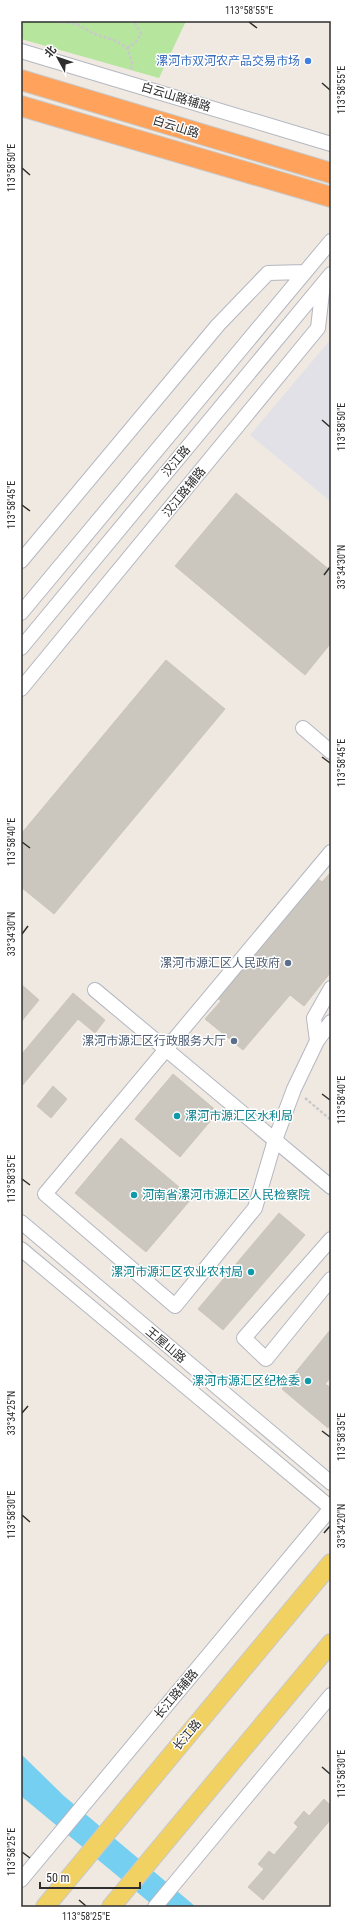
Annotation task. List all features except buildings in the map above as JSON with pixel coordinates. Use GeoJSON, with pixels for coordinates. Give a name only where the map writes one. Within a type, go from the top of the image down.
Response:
{"type":"FeatureCollection","features":[{"type":"Feature","properties":{"kind":"highway","name":"白云山路"},"geometry":{"type":"LineString","coordinates":[[21,80],[331,173]]}},
{"type":"Feature","properties":{"kind":"highway","name":"白云山路"},"geometry":{"type":"LineString","coordinates":[[21,106],[331,197]]}},
{"type":"Feature","properties":{"kind":"main road","name":"长江路"},"geometry":{"type":"LineString","coordinates":[[45,1907],[331,1563]]}},
{"type":"Feature","properties":{"kind":"main road"},"geometry":{"type":"LineString","coordinates":[[111,1907],[331,1643]]}},
{"type":"Feature","properties":{"kind":"street","name":"白云山路辅路"},"geometry":{"type":"LineString","coordinates":[[21,51],[331,144]]}},
{"type":"Feature","properties":{"kind":"street","name":"汉江路"},"geometry":{"type":"LineString","coordinates":[[21,613],[331,241]]}},
{"type":"Feature","properties":{"kind":"street"},"geometry":{"type":"LineString","coordinates":[[21,561],[218,324],[268,273],[304,272]]}},
{"type":"Feature","properties":{"kind":"street","name":"汉江路"},"geometry":{"type":"LineString","coordinates":[[21,648],[327,279]]}},
{"type":"Feature","properties":{"kind":"street","name":"汉江路辅路"},"geometry":{"type":"LineString","coordinates":[[21,690],[318,328],[327,279]]}},
{"type":"Feature","properties":{"kind":"street"},"geometry":{"type":"LineString","coordinates":[[303,728],[331,752]]}},
{"type":"Feature","properties":{"kind":"street"},"geometry":{"type":"LineString","coordinates":[[331,852],[45,1194],[175,1306],[255,1208],[275,1140],[294,1089],[317,1041],[331,1022]]}},
{"type":"Feature","properties":{"kind":"street"},"geometry":{"type":"LineString","coordinates":[[317,1041],[314,1018],[331,988]]}},
{"type":"Feature","properties":{"kind":"street"},"geometry":{"type":"LineString","coordinates":[[95,990],[331,1187]]}},
{"type":"Feature","properties":{"kind":"street","name":"王屋山路"},"geometry":{"type":"LineString","coordinates":[[21,1222],[331,1483]]}},
{"type":"Feature","properties":{"kind":"street"},"geometry":{"type":"LineString","coordinates":[[330,1243],[244,1338],[266,1359],[331,1279]]}},
{"type":"Feature","properties":{"kind":"street","name":"王屋山路"},"geometry":{"type":"LineString","coordinates":[[21,1249],[331,1508]]}},
{"type":"Feature","properties":{"kind":"street","name":"长江路辅路"},"geometry":{"type":"LineString","coordinates":[[21,1880],[331,1508]]}},
{"type":"Feature","properties":{"kind":"street"},"geometry":{"type":"LineString","coordinates":[[155,1907],[331,1695]]}},
{"type":"Feature","properties":{"kind":"path"},"geometry":{"type":"LineString","coordinates":[[52,21],[77,24],[92,33],[116,41],[127,48],[132,62],[131,84]]}},
{"type":"Feature","properties":{"kind":"path"},"geometry":{"type":"LineString","coordinates":[[127,48],[135,43],[141,34],[134,21]]}},
{"type":"Feature","properties":{"kind":"path"},"geometry":{"type":"LineString","coordinates":[[294,1089],[331,1120]]}},
{"type":"Feature","properties":{"kind":"shaded area"},"geometry":{"type":"Polygon","coordinates":[[[331,339],[331,502],[250,435],[331,339]]]}},
{"type":"Feature","properties":{"kind":"green space"},"geometry":{"type":"Polygon","coordinates":[[[21,21],[186,21],[159,78],[21,39],[21,21]]]}},
{"type":"Feature","properties":{"kind":"water"},"geometry":{"type":"Polygon","coordinates":[[[21,1754],[64,1796],[196,1907],[155,1907],[21,1796],[21,1754]]]}},
{"type":"Feature","properties":{"kind":"place","name":"漯河市双河农产品交易市场"},"geometry":{"type":"Point","coordinates":[308,61]}},
{"type":"Feature","properties":{"kind":"place","name":"漯河市源汇区人民政府"},"geometry":{"type":"Point","coordinates":[288,963]}},
{"type":"Feature","properties":{"kind":"place","name":"漯河市源汇区行政服务大厅"},"geometry":{"type":"Point","coordinates":[234,1041]}},
{"type":"Feature","properties":{"kind":"place","name":"漯河市源汇区水利局"},"geometry":{"type":"Point","coordinates":[177,1116]}},
{"type":"Feature","properties":{"kind":"place","name":"河南省漯河市源汇区人民检察院"},"geometry":{"type":"Point","coordinates":[134,1195]}},
{"type":"Feature","properties":{"kind":"place","name":"漯河市源汇区农业农村局"},"geometry":{"type":"Point","coordinates":[251,1272]}},
{"type":"Feature","properties":{"kind":"place","name":"漯河市源汇区纪检委"},"geometry":{"type":"Point","coordinates":[308,1381]}}]}
